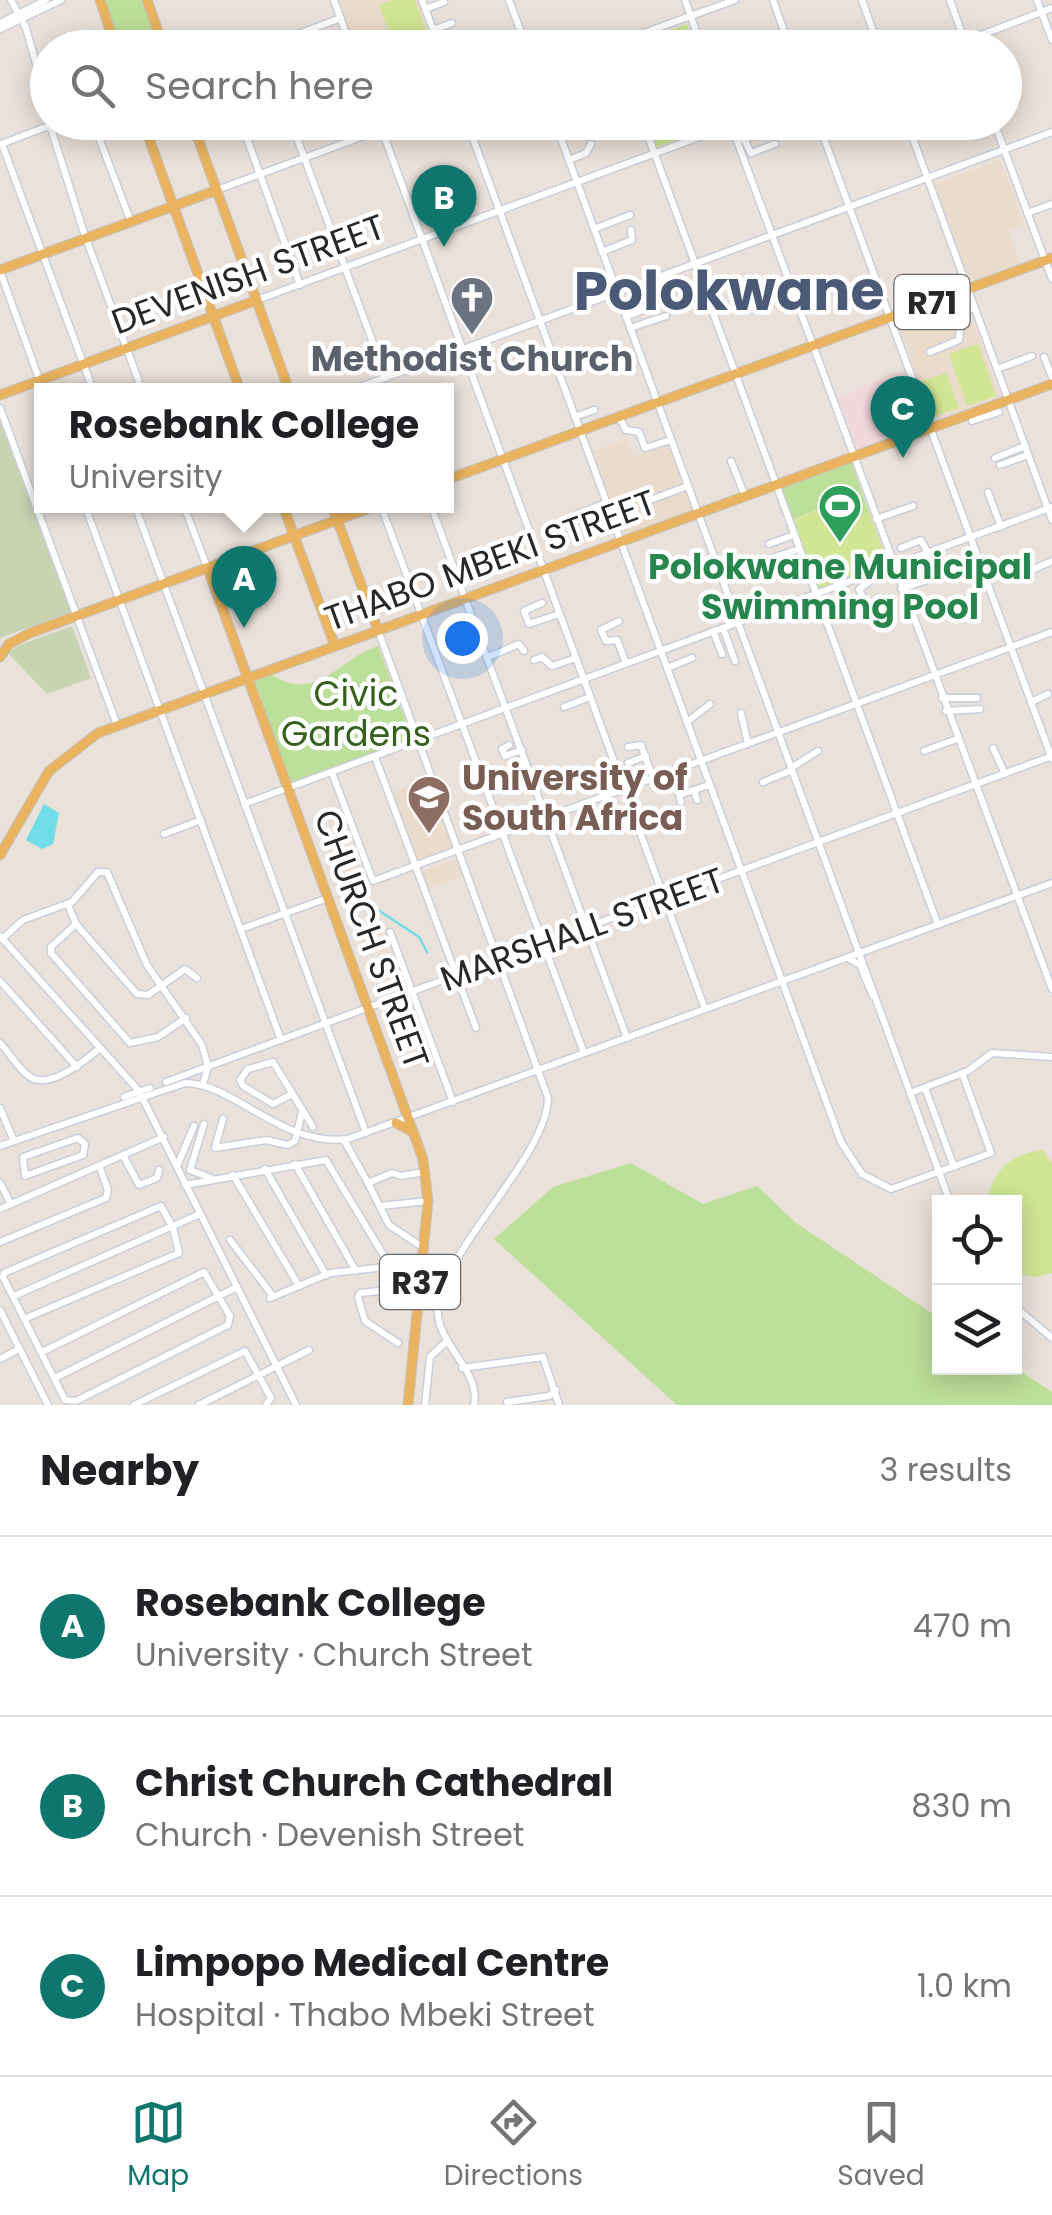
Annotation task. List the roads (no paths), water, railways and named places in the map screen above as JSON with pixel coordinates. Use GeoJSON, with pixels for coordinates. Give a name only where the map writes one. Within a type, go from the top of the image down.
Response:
{"type":"FeatureCollection","features":[{"type":"Feature","properties":{"kind":"main road"},"geometry":{"type":"LineString","coordinates":[[100,0],[110,30]]}},
{"type":"Feature","properties":{"kind":"main road"},"geometry":{"type":"LineString","coordinates":[[146,0],[157,30]]}},
{"type":"Feature","properties":{"kind":"main road"},"geometry":{"type":"LineString","coordinates":[[149,140],[237,383]]}},
{"type":"Feature","properties":{"kind":"main road"},"geometry":{"type":"LineString","coordinates":[[199,140],[287,383]]}},
{"type":"Feature","properties":{"kind":"main road"},"geometry":{"type":"LineString","coordinates":[[0,270],[217,190]]}},
{"type":"Feature","properties":{"kind":"main road","name":"R71"},"geometry":{"type":"LineString","coordinates":[[454,477],[1048,259]]}},
{"type":"Feature","properties":{"kind":"main road","name":"DEVENISH STREET"},"geometry":{"type":"LineString","coordinates":[[48,383],[126,347],[257,300]]}},
{"type":"Feature","properties":{"kind":"main road","name":"THABO MBEKI STREET"},"geometry":{"type":"LineString","coordinates":[[0,856],[54,765],[88,738],[931,428],[987,416],[1008,400],[1052,381]]}},
{"type":"Feature","properties":{"kind":"main road","name":"DEVENISH STREET"},"geometry":{"type":"LineString","coordinates":[[0,396],[34,388]]}},
{"type":"Feature","properties":{"kind":"main road"},"geometry":{"type":"LineString","coordinates":[[285,513],[335,646]]}},
{"type":"Feature","properties":{"kind":"main road"},"geometry":{"type":"LineString","coordinates":[[335,513],[378,630]]}},
{"type":"Feature","properties":{"kind":"main road"},"geometry":{"type":"LineString","coordinates":[[0,657],[19,638],[358,513]]}},
{"type":"Feature","properties":{"kind":"main road","name":"CHURCH STREET"},"geometry":{"type":"LineString","coordinates":[[208,569],[426,1172],[428,1201],[408,1405]]}},
{"type":"Feature","properties":{"kind":"main road"},"geometry":{"type":"LineString","coordinates":[[0,844],[10,836]]}},
{"type":"Feature","properties":{"kind":"main road"},"geometry":{"type":"LineString","coordinates":[[396,1122],[415,1134]]}},
{"type":"Feature","properties":{"kind":"street"},"geometry":{"type":"LineString","coordinates":[[5,23],[46,0]]}},
{"type":"Feature","properties":{"kind":"street"},"geometry":{"type":"LineString","coordinates":[[20,15],[61,0]]}},
{"type":"Feature","properties":{"kind":"street"},"geometry":{"type":"LineString","coordinates":[[334,0],[344,30]]}},
{"type":"Feature","properties":{"kind":"street"},"geometry":{"type":"LineString","coordinates":[[510,0],[521,30]]}},
{"type":"Feature","properties":{"kind":"street"},"geometry":{"type":"LineString","coordinates":[[685,0],[696,30]]}},
{"type":"Feature","properties":{"kind":"street"},"geometry":{"type":"LineString","coordinates":[[654,30],[735,0]]}},
{"type":"Feature","properties":{"kind":"street"},"geometry":{"type":"LineString","coordinates":[[773,0],[783,30]]}},
{"type":"Feature","properties":{"kind":"street"},"geometry":{"type":"LineString","coordinates":[[862,0],[872,30]]}},
{"type":"Feature","properties":{"kind":"street"},"geometry":{"type":"LineString","coordinates":[[950,0],[961,30]]}},
{"type":"Feature","properties":{"kind":"street"},"geometry":{"type":"LineString","coordinates":[[1037,0],[1052,40]]}},
{"type":"Feature","properties":{"kind":"street"},"geometry":{"type":"LineString","coordinates":[[12,2],[30,42]]}},
{"type":"Feature","properties":{"kind":"street"},"geometry":{"type":"LineString","coordinates":[[5,23],[12,2]]}},
{"type":"Feature","properties":{"kind":"street"},"geometry":{"type":"LineString","coordinates":[[444,2],[424,4],[433,30],[452,23]]}},
{"type":"Feature","properties":{"kind":"street"},"geometry":{"type":"LineString","coordinates":[[999,30],[1052,8]]}},
{"type":"Feature","properties":{"kind":"street"},"geometry":{"type":"LineString","coordinates":[[26,28],[31,12]]}},
{"type":"Feature","properties":{"kind":"street"},"geometry":{"type":"LineString","coordinates":[[308,30],[340,18]]}},
{"type":"Feature","properties":{"kind":"street"},"geometry":{"type":"LineString","coordinates":[[5,23],[26,28]]}},
{"type":"Feature","properties":{"kind":"street"},"geometry":{"type":"LineString","coordinates":[[30,132],[1,144],[89,383]]}},
{"type":"Feature","properties":{"kind":"street"},"geometry":{"type":"LineString","coordinates":[[372,383],[1052,132]]}},
{"type":"Feature","properties":{"kind":"street"},"geometry":{"type":"LineString","coordinates":[[54,140],[139,383]]}},
{"type":"Feature","properties":{"kind":"street"},"geometry":{"type":"LineString","coordinates":[[100,140],[130,222]]}},
{"type":"Feature","properties":{"kind":"street"},"geometry":{"type":"LineString","coordinates":[[248,140],[300,285]]}},
{"type":"Feature","properties":{"kind":"street"},"geometry":{"type":"LineString","coordinates":[[298,140],[386,378]]}},
{"type":"Feature","properties":{"kind":"street"},"geometry":{"type":"LineString","coordinates":[[217,190],[306,160],[350,140]]}},
{"type":"Feature","properties":{"kind":"street"},"geometry":{"type":"LineString","coordinates":[[385,140],[704,1009]]}},
{"type":"Feature","properties":{"kind":"street"},"geometry":{"type":"LineString","coordinates":[[473,140],[841,1142],[855,1166],[887,1189],[991,1153],[962,1073]]}},
{"type":"Feature","properties":{"kind":"street"},"geometry":{"type":"LineString","coordinates":[[562,140],[617,292],[630,316],[671,440],[947,1195]]}},
{"type":"Feature","properties":{"kind":"street"},"geometry":{"type":"LineString","coordinates":[[649,140],[938,924]]}},
{"type":"Feature","properties":{"kind":"street","name":"DEVENISH STREET"},"geometry":{"type":"LineString","coordinates":[[257,300],[691,140]]}},
{"type":"Feature","properties":{"kind":"street"},"geometry":{"type":"LineString","coordinates":[[740,140],[750,153],[775,144]]}},
{"type":"Feature","properties":{"kind":"street"},"geometry":{"type":"LineString","coordinates":[[740,140],[771,235],[956,739],[1052,989]]}},
{"type":"Feature","properties":{"kind":"street"},"geometry":{"type":"LineString","coordinates":[[825,140],[1052,758]]}},
{"type":"Feature","properties":{"kind":"street"},"geometry":{"type":"LineString","coordinates":[[913,140],[1052,520]]}},
{"type":"Feature","properties":{"kind":"street"},"geometry":{"type":"LineString","coordinates":[[1001,140],[1048,259],[1052,280]]}},
{"type":"Feature","properties":{"kind":"street"},"geometry":{"type":"LineString","coordinates":[[569,160],[586,153],[591,144]]}},
{"type":"Feature","properties":{"kind":"street"},"geometry":{"type":"LineString","coordinates":[[1027,213],[1052,204]]}},
{"type":"Feature","properties":{"kind":"street"},"geometry":{"type":"LineString","coordinates":[[594,229],[630,215]]}},
{"type":"Feature","properties":{"kind":"street"},"geometry":{"type":"LineString","coordinates":[[602,252],[632,240],[631,230]]}},
{"type":"Feature","properties":{"kind":"street"},"geometry":{"type":"LineString","coordinates":[[0,270],[41,383]]}},
{"type":"Feature","properties":{"kind":"street"},"geometry":{"type":"LineString","coordinates":[[660,276],[673,305],[705,293]]}},
{"type":"Feature","properties":{"kind":"street"},"geometry":{"type":"LineString","coordinates":[[630,316],[662,302]]}},
{"type":"Feature","properties":{"kind":"street"},"geometry":{"type":"LineString","coordinates":[[930,352],[959,340],[961,314],[974,307]]}},
{"type":"Feature","properties":{"kind":"street"},"geometry":{"type":"LineString","coordinates":[[634,327],[666,316]]}},
{"type":"Feature","properties":{"kind":"street"},"geometry":{"type":"LineString","coordinates":[[997,370],[1032,356]]}},
{"type":"Feature","properties":{"kind":"street"},"geometry":{"type":"LineString","coordinates":[[1044,357],[1052,381]]}},
{"type":"Feature","properties":{"kind":"street"},"geometry":{"type":"LineString","coordinates":[[0,408],[34,495]]}},
{"type":"Feature","properties":{"kind":"street"},"geometry":{"type":"LineString","coordinates":[[575,417],[594,410]]}},
{"type":"Feature","properties":{"kind":"street"},"geometry":{"type":"LineString","coordinates":[[972,421],[1000,412]]}},
{"type":"Feature","properties":{"kind":"street"},"geometry":{"type":"LineString","coordinates":[[619,417],[626,430],[639,432],[645,448],[671,440]]}},
{"type":"Feature","properties":{"kind":"street"},"geometry":{"type":"LineString","coordinates":[[998,462],[1026,450]]}},
{"type":"Feature","properties":{"kind":"street"},"geometry":{"type":"LineString","coordinates":[[732,462],[745,496]]}},
{"type":"Feature","properties":{"kind":"street"},"geometry":{"type":"LineString","coordinates":[[650,500],[688,486]]}},
{"type":"Feature","properties":{"kind":"street"},"geometry":{"type":"LineString","coordinates":[[988,492],[1001,527]]}},
{"type":"Feature","properties":{"kind":"street"},"geometry":{"type":"LineString","coordinates":[[576,524],[575,515],[606,503]]}},
{"type":"Feature","properties":{"kind":"street"},"geometry":{"type":"LineString","coordinates":[[878,518],[912,506]]}},
{"type":"Feature","properties":{"kind":"street"},"geometry":{"type":"LineString","coordinates":[[244,804],[1050,507]]}},
{"type":"Feature","properties":{"kind":"street"},"geometry":{"type":"LineString","coordinates":[[41,513],[117,725]]}},
{"type":"Feature","properties":{"kind":"street"},"geometry":{"type":"LineString","coordinates":[[88,513],[281,1040]]}},
{"type":"Feature","properties":{"kind":"street"},"geometry":{"type":"LineString","coordinates":[[138,513],[366,1133]]}},
{"type":"Feature","properties":{"kind":"street","name":"CHURCH STREET"},"geometry":{"type":"LineString","coordinates":[[187,513],[208,569]]}},
{"type":"Feature","properties":{"kind":"street"},"geometry":{"type":"LineString","coordinates":[[381,513],[584,1053]]}},
{"type":"Feature","properties":{"kind":"street"},"geometry":{"type":"LineString","coordinates":[[435,513],[627,1038]]}},
{"type":"Feature","properties":{"kind":"street"},"geometry":{"type":"LineString","coordinates":[[769,544],[794,535]]}},
{"type":"Feature","properties":{"kind":"street"},"geometry":{"type":"LineString","coordinates":[[901,548],[921,540],[928,554]]}},
{"type":"Feature","properties":{"kind":"street"},"geometry":{"type":"LineString","coordinates":[[766,560],[800,549]]}},
{"type":"Feature","properties":{"kind":"street"},"geometry":{"type":"LineString","coordinates":[[1032,570],[1052,561]]}},
{"type":"Feature","properties":{"kind":"street"},"geometry":{"type":"LineString","coordinates":[[869,575],[869,582],[859,588],[865,604],[876,600]]}},
{"type":"Feature","properties":{"kind":"street"},"geometry":{"type":"LineString","coordinates":[[901,589],[935,577]]}},
{"type":"Feature","properties":{"kind":"street"},"geometry":{"type":"LineString","coordinates":[[542,603],[524,611],[529,624],[559,614]]}},
{"type":"Feature","properties":{"kind":"street"},"geometry":{"type":"LineString","coordinates":[[619,621],[601,630],[605,641],[617,640],[626,663]]}},
{"type":"Feature","properties":{"kind":"street"},"geometry":{"type":"LineString","coordinates":[[722,628],[736,662]]}},
{"type":"Feature","properties":{"kind":"street"},"geometry":{"type":"LineString","coordinates":[[378,630],[540,1069],[548,1111],[444,1284],[437,1314],[446,1342],[476,1390],[474,1405]]}},
{"type":"Feature","properties":{"kind":"street"},"geometry":{"type":"LineString","coordinates":[[713,631],[722,654]]}},
{"type":"Feature","properties":{"kind":"street"},"geometry":{"type":"LineString","coordinates":[[332,772],[372,880],[1052,632]]}},
{"type":"Feature","properties":{"kind":"street"},"geometry":{"type":"LineString","coordinates":[[488,657],[519,644],[524,652]]}},
{"type":"Feature","properties":{"kind":"street"},"geometry":{"type":"LineString","coordinates":[[534,660],[542,657],[552,666],[576,658]]}},
{"type":"Feature","properties":{"kind":"street"},"geometry":{"type":"LineString","coordinates":[[667,668],[692,658]]}},
{"type":"Feature","properties":{"kind":"street"},"geometry":{"type":"LineString","coordinates":[[1031,702],[1048,694]]}},
{"type":"Feature","properties":{"kind":"street"},"geometry":{"type":"LineString","coordinates":[[564,707],[590,698]]}},
{"type":"Feature","properties":{"kind":"street"},"geometry":{"type":"LineString","coordinates":[[942,698],[977,698]]}},
{"type":"Feature","properties":{"kind":"street"},"geometry":{"type":"LineString","coordinates":[[686,722],[710,704]]}},
{"type":"Feature","properties":{"kind":"street"},"geometry":{"type":"LineString","coordinates":[[946,711],[980,710]]}},
{"type":"Feature","properties":{"kind":"street"},"geometry":{"type":"LineString","coordinates":[[741,713],[748,744]]}},
{"type":"Feature","properties":{"kind":"street"},"geometry":{"type":"LineString","coordinates":[[924,751],[956,739]]}},
{"type":"Feature","properties":{"kind":"street"},"geometry":{"type":"LineString","coordinates":[[628,747],[641,744],[654,778]]}},
{"type":"Feature","properties":{"kind":"street"},"geometry":{"type":"LineString","coordinates":[[510,745],[502,749],[505,756],[522,750]]}},
{"type":"Feature","properties":{"kind":"street"},"geometry":{"type":"LineString","coordinates":[[994,748],[1005,774]]}},
{"type":"Feature","properties":{"kind":"street"},"geometry":{"type":"LineString","coordinates":[[763,782],[818,751]]}},
{"type":"Feature","properties":{"kind":"street"},"geometry":{"type":"LineString","coordinates":[[628,763],[646,756]]}},
{"type":"Feature","properties":{"kind":"street"},"geometry":{"type":"LineString","coordinates":[[375,757],[476,1028]]}},
{"type":"Feature","properties":{"kind":"street","name":"MARSHALL STREET"},"geometry":{"type":"LineString","coordinates":[[0,1145],[585,926],[1052,758]]}},
{"type":"Feature","properties":{"kind":"street"},"geometry":{"type":"LineString","coordinates":[[513,774],[528,768]]}},
{"type":"Feature","properties":{"kind":"street"},"geometry":{"type":"LineString","coordinates":[[679,795],[709,784]]}},
{"type":"Feature","properties":{"kind":"street"},"geometry":{"type":"LineString","coordinates":[[694,790],[697,800]]}},
{"type":"Feature","properties":{"kind":"street"},"geometry":{"type":"LineString","coordinates":[[164,834],[201,820]]}},
{"type":"Feature","properties":{"kind":"street"},"geometry":{"type":"LineString","coordinates":[[203,1084],[208,1067],[202,1045],[147,965],[111,877],[101,870],[68,904],[27,918],[1,937],[138,1093],[296,1405]]}},
{"type":"Feature","properties":{"kind":"street"},"geometry":{"type":"LineString","coordinates":[[138,1093],[173,1084],[203,1084],[260,1118],[297,1131],[344,1140],[1052,882]]}},
{"type":"Feature","properties":{"kind":"street"},"geometry":{"type":"LineString","coordinates":[[241,929],[328,898]]}},
{"type":"Feature","properties":{"kind":"street"},"geometry":{"type":"LineString","coordinates":[[68,904],[76,924],[137,994],[148,995],[185,969],[196,978]]}},
{"type":"Feature","properties":{"kind":"street"},"geometry":{"type":"LineString","coordinates":[[76,924],[51,947],[51,953],[130,1043],[158,1037],[186,1018]]}},
{"type":"Feature","properties":{"kind":"street"},"geometry":{"type":"LineString","coordinates":[[390,932],[453,1102]]}},
{"type":"Feature","properties":{"kind":"street"},"geometry":{"type":"LineString","coordinates":[[848,958],[860,965],[879,1005]]}},
{"type":"Feature","properties":{"kind":"street"},"geometry":{"type":"LineString","coordinates":[[0,981],[77,1067]]}},
{"type":"Feature","properties":{"kind":"street"},"geometry":{"type":"LineString","coordinates":[[0,1043],[34,1079],[77,1067],[100,1048]]}},
{"type":"Feature","properties":{"kind":"street"},"geometry":{"type":"LineString","coordinates":[[910,1092],[962,1073],[992,1053],[1052,1056]]}},
{"type":"Feature","properties":{"kind":"street"},"geometry":{"type":"LineString","coordinates":[[292,1094],[273,1104],[243,1086],[240,1080],[246,1070],[270,1061],[292,1094],[312,1126]]}},
{"type":"Feature","properties":{"kind":"street"},"geometry":{"type":"LineString","coordinates":[[925,1088],[954,1167]]}},
{"type":"Feature","properties":{"kind":"street"},"geometry":{"type":"LineString","coordinates":[[0,1108],[14,1140]]}},
{"type":"Feature","properties":{"kind":"street"},"geometry":{"type":"LineString","coordinates":[[223,1120],[214,1143],[218,1149],[266,1140],[291,1144],[302,1111]]}},
{"type":"Feature","properties":{"kind":"street"},"geometry":{"type":"LineString","coordinates":[[204,1124],[190,1170],[212,1179]]}},
{"type":"Feature","properties":{"kind":"street"},"geometry":{"type":"LineString","coordinates":[[175,1165],[194,1126]]}},
{"type":"Feature","properties":{"kind":"street"},"geometry":{"type":"LineString","coordinates":[[0,1209],[162,1138]]}},
{"type":"Feature","properties":{"kind":"street"},"geometry":{"type":"LineString","coordinates":[[82,1139],[84,1156],[62,1164],[30,1177],[21,1160],[82,1139]]}},
{"type":"Feature","properties":{"kind":"street"},"geometry":{"type":"LineString","coordinates":[[344,1140],[389,1225],[424,1248]]}},
{"type":"Feature","properties":{"kind":"street"},"geometry":{"type":"LineString","coordinates":[[124,1157],[138,1185],[157,1178],[159,1170]]}},
{"type":"Feature","properties":{"kind":"street"},"geometry":{"type":"LineString","coordinates":[[184,1185],[324,1159],[389,1269],[326,1274],[272,1297],[230,1240]]}},
{"type":"Feature","properties":{"kind":"street"},"geometry":{"type":"LineString","coordinates":[[62,1164],[69,1180]]}},
{"type":"Feature","properties":{"kind":"street"},"geometry":{"type":"LineString","coordinates":[[295,1164],[356,1271]]}},
{"type":"Feature","properties":{"kind":"street"},"geometry":{"type":"LineString","coordinates":[[0,1242],[106,1198],[108,1192],[100,1168]]}},
{"type":"Feature","properties":{"kind":"street"},"geometry":{"type":"LineString","coordinates":[[265,1169],[326,1274]]}},
{"type":"Feature","properties":{"kind":"street"},"geometry":{"type":"LineString","coordinates":[[368,1183],[392,1172],[401,1176],[426,1172]]}},
{"type":"Feature","properties":{"kind":"street"},"geometry":{"type":"LineString","coordinates":[[233,1175],[298,1286]]}},
{"type":"Feature","properties":{"kind":"street"},"geometry":{"type":"LineString","coordinates":[[927,1177],[943,1184]]}},
{"type":"Feature","properties":{"kind":"street"},"geometry":{"type":"LineString","coordinates":[[0,1184],[11,1204]]}},
{"type":"Feature","properties":{"kind":"street"},"geometry":{"type":"LineString","coordinates":[[380,1206],[428,1201]]}},
{"type":"Feature","properties":{"kind":"street"},"geometry":{"type":"LineString","coordinates":[[24,1319],[176,1255],[180,1249],[174,1228],[164,1207],[157,1207],[3,1275],[24,1319],[69,1402],[228,1325],[230,1316],[208,1274],[201,1273],[42,1352]]}},
{"type":"Feature","properties":{"kind":"street"},"geometry":{"type":"LineString","coordinates":[[13,1296],[200,1214]]}},
{"type":"Feature","properties":{"kind":"street"},"geometry":{"type":"LineString","coordinates":[[55,1378],[237,1287]]}},
{"type":"Feature","properties":{"kind":"street"},"geometry":{"type":"LineString","coordinates":[[398,1344],[365,1321],[364,1306],[358,1297],[360,1292],[389,1287],[420,1287]]}},
{"type":"Feature","properties":{"kind":"street"},"geometry":{"type":"LineString","coordinates":[[0,1310],[48,1405]]}},
{"type":"Feature","properties":{"kind":"street"},"geometry":{"type":"LineString","coordinates":[[1022,1311],[1052,1336]]}},
{"type":"Feature","properties":{"kind":"street"},"geometry":{"type":"LineString","coordinates":[[425,1405],[430,1357],[446,1342]]}},
{"type":"Feature","properties":{"kind":"street"},"geometry":{"type":"LineString","coordinates":[[0,1359],[20,1348]]}},
{"type":"Feature","properties":{"kind":"street"},"geometry":{"type":"LineString","coordinates":[[200,1405],[309,1350]]}},
{"type":"Feature","properties":{"kind":"street"},"geometry":{"type":"LineString","coordinates":[[134,1405],[242,1351],[260,1374],[271,1398],[266,1405]]}},
{"type":"Feature","properties":{"kind":"street"},"geometry":{"type":"LineString","coordinates":[[462,1368],[543,1358],[560,1405]]}},
{"type":"Feature","properties":{"kind":"street"},"geometry":{"type":"LineString","coordinates":[[508,1402],[549,1396],[556,1388]]}},
{"type":"Feature","properties":{"kind":"water"},"geometry":{"type":"Polygon","coordinates":[[[44,804],[59,813],[53,844],[42,849],[26,840],[44,804]]]}},
{"type":"Feature","properties":{"kind":"waterway"},"geometry":{"type":"LineString","coordinates":[[337,883],[419,937],[427,952]]}},
{"type":"Feature","properties":{"kind":"place","name":"Christ Church Cathedral"},"geometry":{"type":"Point","coordinates":[444,247]}},
{"type":"Feature","properties":{"kind":"place","name":"Methodist Church"},"geometry":{"type":"Point","coordinates":[472,336]}},
{"type":"Feature","properties":{"kind":"place","name":"Limpopo Medical Centre"},"geometry":{"type":"Point","coordinates":[903,458]}},
{"type":"Feature","properties":{"kind":"place","name":"Polokwane Municipal Swimming Pool"},"geometry":{"type":"Point","coordinates":[840,544]}},
{"type":"Feature","properties":{"kind":"place","name":"Rosebank College"},"geometry":{"type":"Point","coordinates":[244,628]}},
{"type":"Feature","properties":{"kind":"place","name":"University of South Africa"},"geometry":{"type":"Point","coordinates":[429,835]}},
{"type":"Feature","properties":{"kind":"district","name":"Polokwane"},"geometry":{"type":"Point","coordinates":[729,290]}},
{"type":"Feature","properties":{"kind":"park label","name":"Civic Gardens"},"geometry":{"type":"Point","coordinates":[356,713]}}]}
